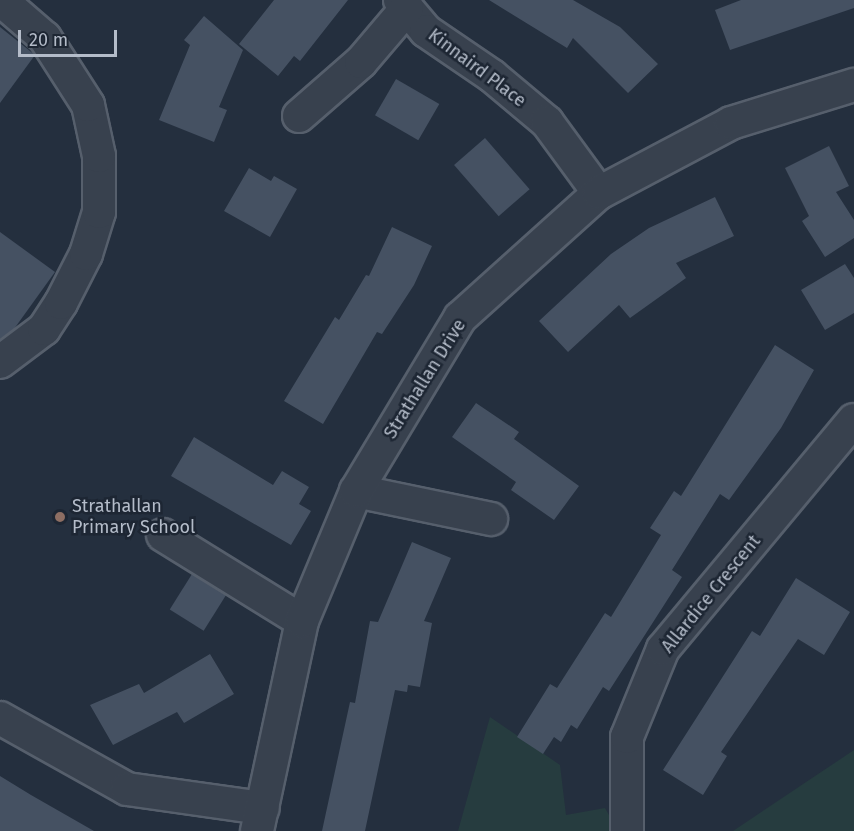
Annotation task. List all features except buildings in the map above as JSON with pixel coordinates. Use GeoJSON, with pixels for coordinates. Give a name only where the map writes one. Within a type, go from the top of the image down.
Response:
{"type":"FeatureCollection","features":[{"type":"Feature","properties":{"kind":"street"},"geometry":{"type":"LineString","coordinates":[[0,362],[44,329],[62,303],[86,254],[99,212],[99,156],[88,105],[45,38],[2,0]]}},
{"type":"Feature","properties":{"kind":"street"},"geometry":{"type":"LineString","coordinates":[[298,116],[362,62],[404,4]]}},
{"type":"Feature","properties":{"kind":"street","name":"Kinnaird Place"},"geometry":{"type":"LineString","coordinates":[[404,4],[426,31],[492,76],[547,122],[599,193]]}},
{"type":"Feature","properties":{"kind":"street","name":"Strathallan Drive"},"geometry":{"type":"LineString","coordinates":[[0,718],[128,789],[260,819],[302,621],[356,491],[460,318],[599,193],[731,123],[854,85]]}},
{"type":"Feature","properties":{"kind":"street","name":"Allardice Crescent"},"geometry":{"type":"LineString","coordinates":[[627,831],[627,737],[663,649],[854,420]]}},
{"type":"Feature","properties":{"kind":"street"},"geometry":{"type":"LineString","coordinates":[[356,491],[490,519]]}},
{"type":"Feature","properties":{"kind":"street"},"geometry":{"type":"LineString","coordinates":[[163,535],[302,621]]}},
{"type":"Feature","properties":{"kind":"green space"},"geometry":{"type":"Polygon","coordinates":[[[490,717],[560,765],[566,815],[605,808],[618,831],[458,831],[490,717]]]}},
{"type":"Feature","properties":{"kind":"green space"},"geometry":{"type":"Polygon","coordinates":[[[854,750],[854,831],[733,831],[854,750]]]}},
{"type":"Feature","properties":{"kind":"place","name":"Strathallan Primary School"},"geometry":{"type":"Point","coordinates":[60,517]}}]}
